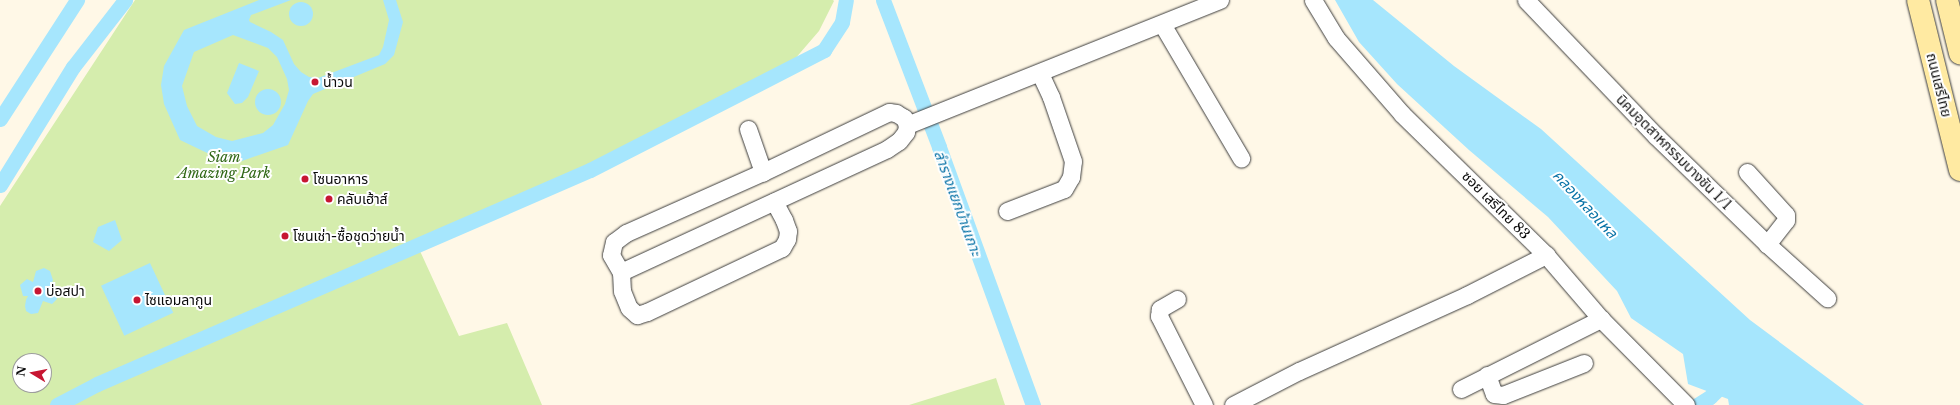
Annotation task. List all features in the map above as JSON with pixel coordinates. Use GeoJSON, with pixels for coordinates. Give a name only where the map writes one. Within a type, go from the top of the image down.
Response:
{"type":"FeatureCollection","features":[{"type":"Feature","properties":{"kind":"main road","name":"ถนนเสรีไทย"},"geometry":{"type":"LineString","coordinates":[[1918,0],[1960,170]]}},
{"type":"Feature","properties":{"kind":"main road","name":"ถนนเสรีไทย"},"geometry":{"type":"LineString","coordinates":[[1947,0],[1960,53]]}},
{"type":"Feature","properties":{"kind":"street"},"geometry":{"type":"LineString","coordinates":[[621,272],[887,149],[899,142],[913,123],[1220,0]]}},
{"type":"Feature","properties":{"kind":"street","name":"ซอย เสรีไทย 83"},"geometry":{"type":"LineString","coordinates":[[1313,0],[1336,38],[1402,114],[1546,255],[1601,319],[1679,404]]}},
{"type":"Feature","properties":{"kind":"street","name":"นิคมอุตสาหกรรมบางชัน 1/1"},"geometry":{"type":"LineString","coordinates":[[1526,0],[1656,136],[1767,244],[1827,298]]}},
{"type":"Feature","properties":{"kind":"street"},"geometry":{"type":"LineString","coordinates":[[1162,24],[1240,158]]}},
{"type":"Feature","properties":{"kind":"street"},"geometry":{"type":"LineString","coordinates":[[1007,212],[1064,189],[1072,173],[1073,161],[1051,97],[1040,73]]}},
{"type":"Feature","properties":{"kind":"street"},"geometry":{"type":"LineString","coordinates":[[774,201],[788,231],[788,239],[782,248],[647,312],[637,315],[629,308],[622,291],[621,272],[611,255],[614,242],[626,233],[763,172],[889,112],[896,113],[913,123]]}},
{"type":"Feature","properties":{"kind":"street"},"geometry":{"type":"LineString","coordinates":[[748,129],[763,172]]}},
{"type":"Feature","properties":{"kind":"street"},"geometry":{"type":"LineString","coordinates":[[1747,172],[1786,215],[1786,220],[1767,244]]}},
{"type":"Feature","properties":{"kind":"street"},"geometry":{"type":"LineString","coordinates":[[1233,405],[1299,371],[1466,295],[1546,255]]}},
{"type":"Feature","properties":{"kind":"street"},"geometry":{"type":"LineString","coordinates":[[1177,299],[1160,309],[1159,316],[1204,405]]}},
{"type":"Feature","properties":{"kind":"street"},"geometry":{"type":"LineString","coordinates":[[1461,389],[1601,319]]}},
{"type":"Feature","properties":{"kind":"street"},"geometry":{"type":"LineString","coordinates":[[1488,375],[1494,394],[1503,395],[1584,364]]}},
{"type":"Feature","properties":{"kind":"green space","name":"Siam Amazing Park"},"geometry":{"type":"Polygon","coordinates":[[[135,0],[834,1],[819,31],[794,60],[420,251],[459,336],[507,323],[542,405],[0,405],[0,206],[135,0]]]}},
{"type":"Feature","properties":{"kind":"green space"},"geometry":{"type":"Polygon","coordinates":[[[996,378],[1005,405],[909,405],[996,378]]]}},
{"type":"Feature","properties":{"kind":"water","name":"น้ำวน"},"geometry":{"type":"Polygon","coordinates":[[[259,0],[291,0],[251,15],[249,20],[250,22],[271,32],[283,40],[294,64],[301,72],[309,77],[318,78],[379,55],[383,47],[389,20],[383,0],[396,0],[403,22],[394,55],[385,64],[313,94],[308,101],[288,145],[239,162],[224,161],[180,140],[164,104],[161,85],[164,66],[184,30],[259,0]],[[233,35],[194,52],[182,86],[187,106],[197,126],[216,137],[232,141],[263,133],[273,125],[285,104],[289,90],[287,79],[277,57],[268,48],[233,35]]]}},
{"type":"Feature","properties":{"kind":"water","name":"คลองหลอแหล"},"geometry":{"type":"Polygon","coordinates":[[[1335,0],[1373,0],[1454,66],[1541,129],[1750,320],[1864,405],[1729,405],[1728,399],[1688,384],[1683,354],[1631,318],[1617,291],[1548,217],[1469,150],[1397,84],[1359,42],[1335,0]]]}},
{"type":"Feature","properties":{"kind":"water"},"geometry":{"type":"Polygon","coordinates":[[[301,2],[309,6],[313,14],[309,22],[301,26],[293,22],[289,14],[293,6],[301,2]]]}},
{"type":"Feature","properties":{"kind":"water"},"geometry":{"type":"Polygon","coordinates":[[[239,63],[259,71],[248,97],[242,103],[235,104],[227,93],[239,63]]]}},
{"type":"Feature","properties":{"kind":"water"},"geometry":{"type":"Polygon","coordinates":[[[268,89],[277,93],[281,102],[277,111],[268,115],[259,111],[255,102],[259,93],[268,89]]]}},
{"type":"Feature","properties":{"kind":"water"},"geometry":{"type":"Polygon","coordinates":[[[115,220],[122,240],[109,251],[93,242],[98,227],[115,220]]]}},
{"type":"Feature","properties":{"kind":"water","name":"ไซแอมลากูน"},"geometry":{"type":"Polygon","coordinates":[[[150,263],[173,313],[124,336],[101,286],[150,263]]]}},
{"type":"Feature","properties":{"kind":"water","name":"บ่อสปา"},"geometry":{"type":"Polygon","coordinates":[[[44,268],[50,271],[53,280],[51,286],[56,292],[57,299],[52,304],[43,301],[38,313],[31,314],[26,311],[25,306],[28,296],[23,296],[20,285],[27,279],[33,282],[36,271],[44,268]]]}},
{"type":"Feature","properties":{"kind":"waterway"},"geometry":{"type":"LineString","coordinates":[[0,119],[77,0]]}},
{"type":"Feature","properties":{"kind":"waterway"},"geometry":{"type":"LineString","coordinates":[[0,185],[73,67],[125,0]]}},
{"type":"Feature","properties":{"kind":"waterway"},"geometry":{"type":"LineString","coordinates":[[57,405],[97,384],[590,170],[824,50],[842,22],[846,0]]}},
{"type":"Feature","properties":{"kind":"waterway","name":"ลำรางแยกบ้านเกาะ"},"geometry":{"type":"LineString","coordinates":[[883,0],[939,147],[1033,405]]}},
{"type":"Feature","properties":{"kind":"waterway"},"geometry":{"type":"LineString","coordinates":[[1697,405],[1710,397],[1728,379]]}},
{"type":"Feature","properties":{"kind":"place","name":"น้ำวน"},"geometry":{"type":"Point","coordinates":[315,82]}},
{"type":"Feature","properties":{"kind":"place","name":"โซนอาหาร"},"geometry":{"type":"Point","coordinates":[305,179]}},
{"type":"Feature","properties":{"kind":"place","name":"คลับเฮ้าส์"},"geometry":{"type":"Point","coordinates":[329,199]}},
{"type":"Feature","properties":{"kind":"place","name":"โซนเช่า-ซื้อชุดว่ายน้ำ"},"geometry":{"type":"Point","coordinates":[285,236]}},
{"type":"Feature","properties":{"kind":"place","name":"บ่อสปา"},"geometry":{"type":"Point","coordinates":[38,291]}},
{"type":"Feature","properties":{"kind":"place","name":"ไซแอมลากูน"},"geometry":{"type":"Point","coordinates":[137,300]}}]}
